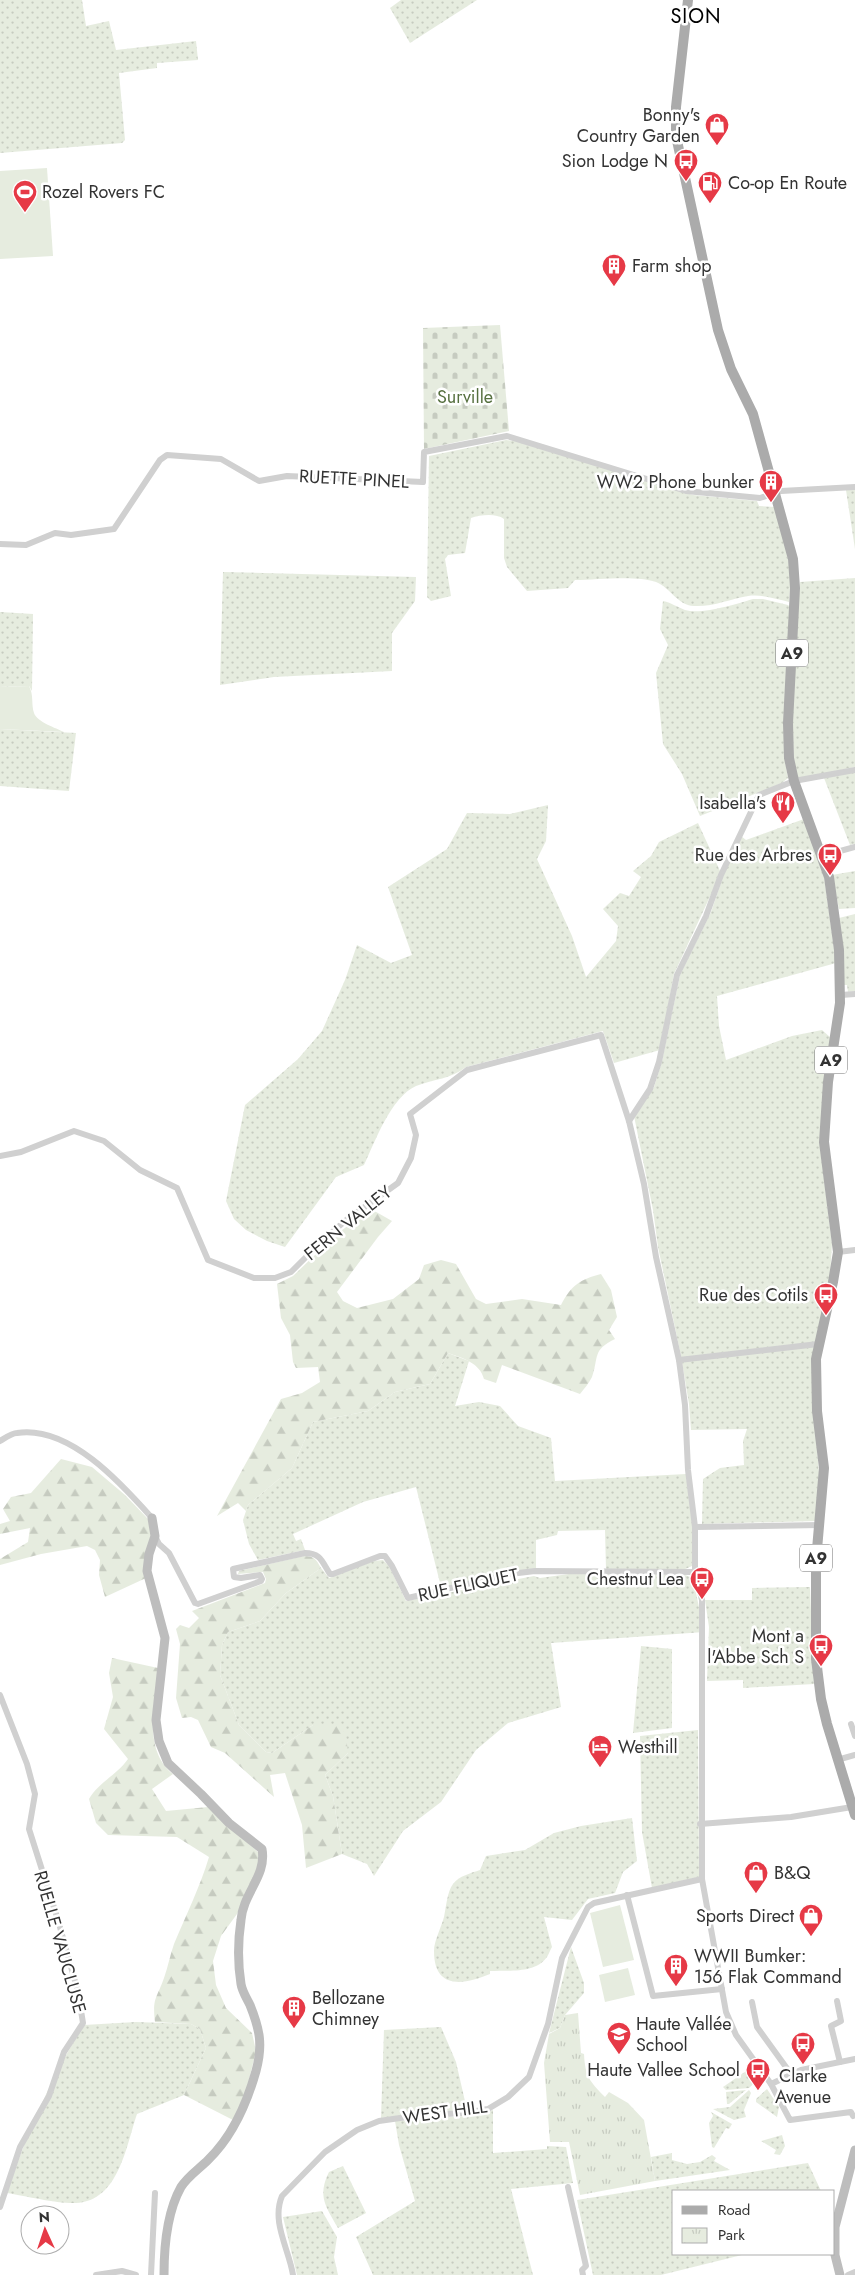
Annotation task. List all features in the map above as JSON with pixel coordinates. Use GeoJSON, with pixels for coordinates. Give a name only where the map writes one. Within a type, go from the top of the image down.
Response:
{"type":"FeatureCollection","features":[{"type":"Feature","properties":{"kind":"main road","name":"A9"},"geometry":{"type":"LineString","coordinates":[[688,0],[676,106],[676,136],[679,157],[718,330],[731,369],[753,414],[776,493],[795,573],[788,723],[789,758],[794,781],[829,877],[839,950],[841,995],[828,1082],[824,1142],[838,1252],[818,1344],[815,1376],[824,1468],[816,1560],[816,1660],[821,1699],[837,1760],[854,1811]]}},
{"type":"Feature","properties":{"kind":"street","name":"RUETTE PINEL"},"geometry":{"type":"LineString","coordinates":[[0,544],[26,545],[55,533],[71,535],[114,529],[160,460],[167,455],[221,459],[259,481],[287,476],[423,482],[424,452],[508,436],[686,491],[742,498],[760,498],[776,493]]}},
{"type":"Feature","properties":{"kind":"street"},"geometry":{"type":"LineString","coordinates":[[776,493],[781,491],[855,487]]}},
{"type":"Feature","properties":{"kind":"street"},"geometry":{"type":"LineString","coordinates":[[853,2116],[851,2112],[790,2120],[771,2084],[736,2036],[726,2012],[702,1879],[700,1824],[702,1600],[695,1572],[695,1526],[688,1470],[685,1405],[679,1360],[656,1257],[644,1184],[629,1120],[650,1089],[659,1062],[676,975],[706,916],[721,875],[759,795],[794,781],[855,770]]}},
{"type":"Feature","properties":{"kind":"street"},"geometry":{"type":"LineString","coordinates":[[822,856],[855,847]]}},
{"type":"Feature","properties":{"kind":"street"},"geometry":{"type":"LineString","coordinates":[[841,995],[855,994]]}},
{"type":"Feature","properties":{"kind":"street","name":"FERN VALLEY"},"geometry":{"type":"LineString","coordinates":[[0,1156],[21,1152],[74,1131],[104,1141],[140,1170],[177,1188],[208,1260],[254,1278],[275,1278],[291,1272],[320,1242],[344,1222],[398,1183],[411,1158],[416,1135],[410,1114],[467,1070],[601,1035],[629,1120]]}},
{"type":"Feature","properties":{"kind":"street"},"geometry":{"type":"LineString","coordinates":[[838,1252],[855,1250]]}},
{"type":"Feature","properties":{"kind":"street"},"geometry":{"type":"LineString","coordinates":[[679,1360],[818,1344]]}},
{"type":"Feature","properties":{"kind":"street"},"geometry":{"type":"LineString","coordinates":[[0,1441],[16,1433],[45,1434],[63,1439],[114,1478],[152,1518],[155,1536],[149,1554],[148,1571],[165,1638],[156,1720],[159,1742],[168,1763],[229,1823],[262,1850],[264,1860],[263,1866],[247,1896],[240,1921],[241,1986],[260,2034],[261,2047],[256,2071],[227,2138],[209,2160],[191,2175],[182,2186],[174,2204],[165,2239],[164,2275]]}},
{"type":"Feature","properties":{"kind":"street"},"geometry":{"type":"LineString","coordinates":[[695,1526],[820,1525]]}},
{"type":"Feature","properties":{"kind":"street","name":"RUE FLIQUET"},"geometry":{"type":"LineString","coordinates":[[155,1536],[159,1544],[169,1553],[187,1588],[198,1604],[262,1579],[260,1575],[241,1578],[234,1577],[233,1569],[305,1553],[314,1553],[320,1558],[330,1574],[384,1556],[392,1566],[408,1598],[502,1576],[536,1572],[695,1572]]}},
{"type":"Feature","properties":{"kind":"street","name":"RUELLE VAUCLUSE"},"geometry":{"type":"LineString","coordinates":[[0,1695],[27,1764],[35,1794],[29,1830],[58,1920],[78,1992],[83,2023],[64,2052],[49,2096],[20,2147],[0,2207]]}},
{"type":"Feature","properties":{"kind":"street"},"geometry":{"type":"LineString","coordinates":[[851,1724],[855,1736]]}},
{"type":"Feature","properties":{"kind":"street"},"geometry":{"type":"LineString","coordinates":[[837,1760],[855,1755]]}},
{"type":"Feature","properties":{"kind":"street"},"geometry":{"type":"LineString","coordinates":[[700,1824],[791,1818],[854,1811]]}},
{"type":"Feature","properties":{"kind":"street","name":"WEST HILL"},"geometry":{"type":"LineString","coordinates":[[293,2275],[278,2216],[282,2196],[325,2152],[357,2130],[379,2121],[414,2116],[463,2113],[488,2108],[508,2098],[528,2077],[548,2024],[562,1958],[588,1907],[594,1903],[702,1879]]}},
{"type":"Feature","properties":{"kind":"street"},"geometry":{"type":"LineString","coordinates":[[628,1895],[653,1996],[722,1989]]}},
{"type":"Feature","properties":{"kind":"street"},"geometry":{"type":"LineString","coordinates":[[836,2001],[841,2021],[831,2026],[840,2062]]}},
{"type":"Feature","properties":{"kind":"street"},"geometry":{"type":"LineString","coordinates":[[752,2002],[757,2027],[791,2074]]}},
{"type":"Feature","properties":{"kind":"street"},"geometry":{"type":"LineString","coordinates":[[771,2084],[791,2074],[855,2059]]}},
{"type":"Feature","properties":{"kind":"street"},"geometry":{"type":"LineString","coordinates":[[840,2275],[835,2255],[835,2227],[855,2150]]}},
{"type":"Feature","properties":{"kind":"street"},"geometry":{"type":"LineString","coordinates":[[568,2187],[586,2266],[582,2270],[583,2275]]}},
{"type":"Feature","properties":{"kind":"street"},"geometry":{"type":"LineString","coordinates":[[150,2275],[155,2193]]}},
{"type":"Feature","properties":{"kind":"street"},"geometry":{"type":"LineString","coordinates":[[96,2275],[122,2271],[136,2275]]}},
{"type":"Feature","properties":{"kind":"street"},"geometry":{"type":"LineString","coordinates":[[848,2275],[855,2272]]}},
{"type":"Feature","properties":{"kind":"green space"},"geometry":{"type":"Polygon","coordinates":[[[0,0],[82,0],[86,26],[109,21],[116,50],[196,41],[198,60],[157,63],[157,68],[119,73],[125,140],[122,143],[0,153],[0,0]]]}},
{"type":"Feature","properties":{"kind":"green space"},"geometry":{"type":"Polygon","coordinates":[[[401,0],[477,0],[410,43],[390,8],[401,0]]]}},
{"type":"Feature","properties":{"kind":"green space","name":"Rozel Rovers FC"},"geometry":{"type":"Polygon","coordinates":[[[47,168],[53,256],[0,259],[0,171],[47,168]]]}},
{"type":"Feature","properties":{"kind":"green space","name":"Surville"},"geometry":{"type":"Polygon","coordinates":[[[500,325],[509,431],[424,449],[423,328],[500,325]]]}},
{"type":"Feature","properties":{"kind":"green space"},"geometry":{"type":"Polygon","coordinates":[[[506,440],[515,441],[693,495],[757,501],[759,506],[775,507],[789,564],[789,602],[769,597],[753,596],[694,606],[678,600],[666,588],[656,582],[627,578],[575,580],[568,588],[527,591],[507,567],[504,558],[504,519],[488,515],[471,518],[465,553],[448,555],[445,559],[451,596],[431,601],[427,597],[429,456],[506,440]]]}},
{"type":"Feature","properties":{"kind":"green space"},"geometry":{"type":"Polygon","coordinates":[[[846,490],[855,490],[855,549],[846,490]]]}},
{"type":"Feature","properties":{"kind":"green space"},"geometry":{"type":"Polygon","coordinates":[[[223,572],[416,577],[415,601],[392,633],[392,671],[274,677],[220,685],[223,572]]]}},
{"type":"Feature","properties":{"kind":"green space"},"geometry":{"type":"Polygon","coordinates":[[[855,578],[855,767],[799,779],[795,768],[793,718],[800,582],[855,578]]]}},
{"type":"Feature","properties":{"kind":"green space"},"geometry":{"type":"Polygon","coordinates":[[[753,599],[763,599],[790,607],[785,761],[788,778],[782,783],[700,816],[682,774],[663,744],[656,673],[668,645],[660,629],[663,601],[685,610],[700,611],[753,599]]]}},
{"type":"Feature","properties":{"kind":"green space"},"geometry":{"type":"Polygon","coordinates":[[[0,612],[33,614],[32,691],[29,686],[0,687],[0,612]]]}},
{"type":"Feature","properties":{"kind":"green space"},"geometry":{"type":"Polygon","coordinates":[[[29,686],[33,710],[36,716],[43,722],[64,732],[0,729],[0,687],[29,686]]]}},
{"type":"Feature","properties":{"kind":"green space"},"geometry":{"type":"Polygon","coordinates":[[[0,729],[76,733],[69,791],[0,786],[0,729]]]}},
{"type":"Feature","properties":{"kind":"green space"},"geometry":{"type":"Polygon","coordinates":[[[855,772],[855,844],[850,845],[824,778],[855,772]]]}},
{"type":"Feature","properties":{"kind":"green space"},"geometry":{"type":"Polygon","coordinates":[[[548,805],[546,841],[537,859],[572,936],[586,977],[616,941],[618,926],[603,909],[620,893],[629,896],[641,877],[633,871],[651,856],[659,842],[698,823],[721,873],[674,974],[660,1050],[614,1063],[603,1031],[466,1067],[448,1076],[416,1086],[407,1092],[391,1110],[364,1165],[336,1177],[285,1247],[267,1241],[246,1230],[234,1219],[226,1201],[245,1105],[298,1059],[322,1031],[345,980],[357,945],[391,963],[412,955],[388,887],[447,849],[467,813],[510,814],[548,805]]]}},
{"type":"Feature","properties":{"kind":"green space"},"geometry":{"type":"Polygon","coordinates":[[[804,819],[823,869],[836,963],[717,996],[719,1026],[726,1060],[792,1036],[822,1030],[831,1038],[820,1145],[832,1244],[830,1277],[814,1349],[815,1424],[819,1473],[816,1521],[702,1524],[703,1479],[720,1468],[744,1465],[743,1441],[747,1429],[691,1430],[681,1356],[658,1247],[653,1210],[634,1116],[654,1087],[662,1061],[680,975],[711,912],[725,871],[741,836],[746,840],[804,819]]]}},
{"type":"Feature","properties":{"kind":"green space"},"geometry":{"type":"Polygon","coordinates":[[[855,871],[855,908],[839,909],[832,875],[855,871]]]}},
{"type":"Feature","properties":{"kind":"green space"},"geometry":{"type":"Polygon","coordinates":[[[855,914],[855,991],[848,992],[847,985],[844,985],[839,918],[855,914]]]}},
{"type":"Feature","properties":{"kind":"green space"},"geometry":{"type":"Polygon","coordinates":[[[371,1209],[392,1221],[337,1292],[343,1301],[357,1308],[393,1299],[419,1279],[424,1265],[441,1260],[456,1264],[476,1299],[486,1304],[522,1299],[561,1305],[569,1292],[577,1284],[601,1274],[611,1290],[617,1317],[609,1330],[615,1339],[599,1351],[592,1377],[580,1394],[502,1365],[496,1383],[484,1379],[482,1373],[475,1365],[448,1353],[430,1384],[395,1392],[368,1411],[313,1422],[292,1468],[248,1505],[246,1511],[238,1503],[217,1516],[281,1399],[302,1393],[320,1382],[318,1367],[296,1368],[293,1362],[290,1335],[281,1318],[277,1284],[293,1276],[338,1233],[371,1209]]]}},
{"type":"Feature","properties":{"kind":"green space"},"geometry":{"type":"Polygon","coordinates":[[[448,1353],[469,1361],[455,1406],[479,1402],[500,1406],[518,1426],[551,1438],[555,1481],[686,1474],[693,1524],[692,1566],[683,1570],[606,1569],[605,1530],[558,1531],[557,1535],[536,1540],[536,1569],[516,1571],[441,1587],[416,1487],[363,1502],[293,1534],[296,1541],[301,1539],[305,1550],[258,1560],[249,1544],[243,1520],[248,1505],[292,1468],[313,1422],[368,1411],[395,1392],[430,1384],[448,1353]]]}},
{"type":"Feature","properties":{"kind":"green space"},"geometry":{"type":"Polygon","coordinates":[[[61,1459],[92,1467],[125,1495],[149,1520],[151,1536],[146,1578],[105,1597],[99,1575],[100,1560],[95,1550],[87,1546],[41,1554],[0,1565],[0,1559],[28,1542],[30,1528],[0,1534],[0,1524],[10,1521],[3,1509],[11,1497],[31,1493],[61,1459]]]}},
{"type":"Feature","properties":{"kind":"green space"},"geometry":{"type":"Polygon","coordinates":[[[304,1556],[314,1559],[321,1568],[286,1593],[260,1621],[228,1632],[222,1645],[220,1675],[239,1725],[266,1752],[272,1753],[313,1725],[339,1725],[346,1735],[348,1753],[325,1775],[333,1796],[342,1854],[306,1868],[302,1825],[285,1773],[270,1775],[274,1797],[225,1753],[211,1747],[198,1720],[191,1717],[182,1718],[176,1698],[180,1644],[176,1629],[180,1625],[189,1628],[199,1618],[192,1611],[265,1583],[266,1579],[263,1572],[238,1574],[239,1571],[304,1556]]]}},
{"type":"Feature","properties":{"kind":"green space"},"geometry":{"type":"Polygon","coordinates":[[[383,1560],[389,1566],[406,1601],[534,1576],[540,1578],[569,1574],[685,1575],[693,1578],[704,1632],[551,1643],[561,1707],[508,1723],[476,1750],[441,1802],[403,1831],[374,1876],[367,1864],[342,1854],[333,1796],[325,1775],[348,1753],[313,1725],[272,1753],[266,1752],[239,1725],[220,1675],[222,1645],[228,1632],[260,1621],[286,1593],[321,1568],[329,1578],[374,1561],[383,1560]]]}},
{"type":"Feature","properties":{"kind":"green space"},"geometry":{"type":"Polygon","coordinates":[[[810,1587],[814,1684],[743,1688],[743,1680],[707,1681],[709,1627],[705,1600],[752,1600],[752,1588],[810,1587]]]}},
{"type":"Feature","properties":{"kind":"green space"},"geometry":{"type":"Polygon","coordinates":[[[641,1646],[672,1649],[672,1728],[633,1733],[641,1646]]]}},
{"type":"Feature","properties":{"kind":"green space"},"geometry":{"type":"Polygon","coordinates":[[[112,1658],[158,1668],[153,1710],[154,1738],[157,1752],[163,1764],[173,1774],[152,1789],[166,1811],[208,1807],[259,1853],[259,1867],[237,1914],[221,1936],[213,1961],[216,1985],[226,2008],[252,2033],[256,2051],[246,2092],[233,2120],[184,2095],[206,2048],[200,2029],[191,2024],[155,2022],[154,2014],[156,1999],[174,1944],[209,1857],[177,1837],[108,1835],[96,1823],[89,1799],[128,1759],[104,1729],[113,1697],[109,1673],[112,1658]]]}},
{"type":"Feature","properties":{"kind":"green space"},"geometry":{"type":"Polygon","coordinates":[[[698,1730],[699,1877],[652,1888],[642,1832],[640,1736],[698,1730]]]}},
{"type":"Feature","properties":{"kind":"green space"},"geometry":{"type":"Polygon","coordinates":[[[632,1818],[637,1861],[623,1872],[615,1893],[588,1899],[572,1920],[544,1917],[552,1947],[542,1962],[528,1969],[490,1971],[490,1974],[480,1978],[461,1982],[452,1981],[439,1973],[435,1964],[434,1947],[444,1917],[449,1891],[458,1879],[480,1870],[486,1856],[525,1850],[554,1833],[581,1826],[632,1818]]]}},
{"type":"Feature","properties":{"kind":"green space"},"geometry":{"type":"Polygon","coordinates":[[[620,1905],[634,1960],[603,1967],[590,1913],[620,1905]]]}},
{"type":"Feature","properties":{"kind":"green space"},"geometry":{"type":"Polygon","coordinates":[[[571,1947],[584,1983],[584,1993],[565,2015],[560,2028],[549,2033],[571,1947]]]}},
{"type":"Feature","properties":{"kind":"green space"},"geometry":{"type":"Polygon","coordinates":[[[628,1968],[635,1995],[605,2002],[599,1975],[628,1968]]]}},
{"type":"Feature","properties":{"kind":"green space"},"geometry":{"type":"Polygon","coordinates":[[[578,2013],[581,2053],[584,2054],[589,2078],[605,2097],[609,2092],[628,2103],[644,2120],[655,2181],[580,2195],[569,2142],[550,2142],[544,2063],[549,2034],[560,2028],[565,2015],[578,2013]]]}},
{"type":"Feature","properties":{"kind":"green space"},"geometry":{"type":"Polygon","coordinates":[[[136,2022],[191,2024],[200,2029],[206,2048],[184,2095],[137,2114],[118,2170],[102,2193],[91,2200],[69,2203],[7,2193],[40,2107],[84,2025],[136,2022]]]}},
{"type":"Feature","properties":{"kind":"green space"},"geometry":{"type":"Polygon","coordinates":[[[441,2027],[456,2062],[467,2110],[381,2118],[384,2030],[441,2027]]]}},
{"type":"Feature","properties":{"kind":"green space"},"geometry":{"type":"Polygon","coordinates":[[[755,2065],[763,2075],[749,2088],[726,2090],[723,2087],[755,2065]]]}},
{"type":"Feature","properties":{"kind":"green space"},"geometry":{"type":"Polygon","coordinates":[[[767,2089],[779,2107],[777,2117],[756,2102],[756,2099],[767,2089]]]}},
{"type":"Feature","properties":{"kind":"green space"},"geometry":{"type":"Polygon","coordinates":[[[746,2090],[729,2104],[727,2104],[726,2092],[746,2090]]]}},
{"type":"Feature","properties":{"kind":"green space"},"geometry":{"type":"Polygon","coordinates":[[[749,2090],[751,2093],[744,2110],[746,2117],[734,2120],[713,2109],[730,2107],[749,2090]]]}},
{"type":"Feature","properties":{"kind":"green space"},"geometry":{"type":"Polygon","coordinates":[[[493,2110],[493,2153],[547,2149],[547,2146],[566,2147],[573,2183],[511,2189],[533,2275],[373,2275],[356,2237],[415,2201],[399,2145],[395,2121],[465,2116],[493,2110]]]}},
{"type":"Feature","properties":{"kind":"green space"},"geometry":{"type":"Polygon","coordinates":[[[711,2112],[732,2124],[729,2129],[726,2128],[714,2148],[712,2147],[709,2123],[713,2116],[711,2112]]]}},
{"type":"Feature","properties":{"kind":"green space"},"geometry":{"type":"Polygon","coordinates":[[[782,2135],[785,2146],[780,2155],[774,2154],[776,2150],[761,2141],[782,2135]]]}},
{"type":"Feature","properties":{"kind":"green space"},"geometry":{"type":"Polygon","coordinates":[[[672,2153],[672,2160],[687,2164],[700,2162],[712,2155],[716,2158],[714,2161],[730,2170],[655,2181],[651,2157],[672,2153]]]}},
{"type":"Feature","properties":{"kind":"green space"},"geometry":{"type":"Polygon","coordinates":[[[808,2163],[821,2190],[672,2190],[672,2255],[742,2255],[661,2275],[593,2275],[577,2200],[808,2163]]]}},
{"type":"Feature","properties":{"kind":"green space"},"geometry":{"type":"Polygon","coordinates":[[[343,2166],[366,2213],[338,2228],[324,2201],[323,2195],[325,2180],[329,2172],[343,2166]]]}},
{"type":"Feature","properties":{"kind":"green space"},"geometry":{"type":"Polygon","coordinates":[[[322,2211],[337,2237],[334,2257],[338,2275],[297,2275],[283,2217],[322,2211]]]}},
{"type":"Feature","properties":{"kind":"place","name":"Bonny's Country Garden"},"geometry":{"type":"Point","coordinates":[717,146]}},
{"type":"Feature","properties":{"kind":"place","name":"Sion Lodge N"},"geometry":{"type":"Point","coordinates":[686,182]}},
{"type":"Feature","properties":{"kind":"place","name":"Co-op En Route"},"geometry":{"type":"Point","coordinates":[710,204]}},
{"type":"Feature","properties":{"kind":"place","name":"Rozel Rovers FC"},"geometry":{"type":"Point","coordinates":[25,213]}},
{"type":"Feature","properties":{"kind":"place","name":"Farm shop"},"geometry":{"type":"Point","coordinates":[614,287]}},
{"type":"Feature","properties":{"kind":"place","name":"WW2 Phone bunker"},"geometry":{"type":"Point","coordinates":[771,503]}},
{"type":"Feature","properties":{"kind":"place","name":"Isabella's"},"geometry":{"type":"Point","coordinates":[783,824]}},
{"type":"Feature","properties":{"kind":"place","name":"Rue des Arbres"},"geometry":{"type":"Point","coordinates":[830,876]}},
{"type":"Feature","properties":{"kind":"place","name":"Rue des Cotils"},"geometry":{"type":"Point","coordinates":[826,1316]}},
{"type":"Feature","properties":{"kind":"place","name":"Chestnut Lea"},"geometry":{"type":"Point","coordinates":[702,1600]}},
{"type":"Feature","properties":{"kind":"place","name":"Mont a l'Abbe Sch S"},"geometry":{"type":"Point","coordinates":[821,1667]}},
{"type":"Feature","properties":{"kind":"place","name":"Westhill"},"geometry":{"type":"Point","coordinates":[600,1768]}},
{"type":"Feature","properties":{"kind":"place","name":"B&Q"},"geometry":{"type":"Point","coordinates":[756,1894]}},
{"type":"Feature","properties":{"kind":"place","name":"Sports Direct"},"geometry":{"type":"Point","coordinates":[811,1937]}},
{"type":"Feature","properties":{"kind":"place","name":"WWII Bumker: 156 Flak Command"},"geometry":{"type":"Point","coordinates":[676,1987]}},
{"type":"Feature","properties":{"kind":"place","name":"Bellozane Chimney"},"geometry":{"type":"Point","coordinates":[294,2029]}},
{"type":"Feature","properties":{"kind":"place","name":"Haute Vallée School"},"geometry":{"type":"Point","coordinates":[619,2055]}},
{"type":"Feature","properties":{"kind":"place","name":"Clarke Avenue"},"geometry":{"type":"Point","coordinates":[803,2065]}},
{"type":"Feature","properties":{"kind":"place","name":"Haute Vallee School"},"geometry":{"type":"Point","coordinates":[758,2091]}},
{"type":"Feature","properties":{"kind":"district","name":"SION"},"geometry":{"type":"Point","coordinates":[696,16]}}]}
